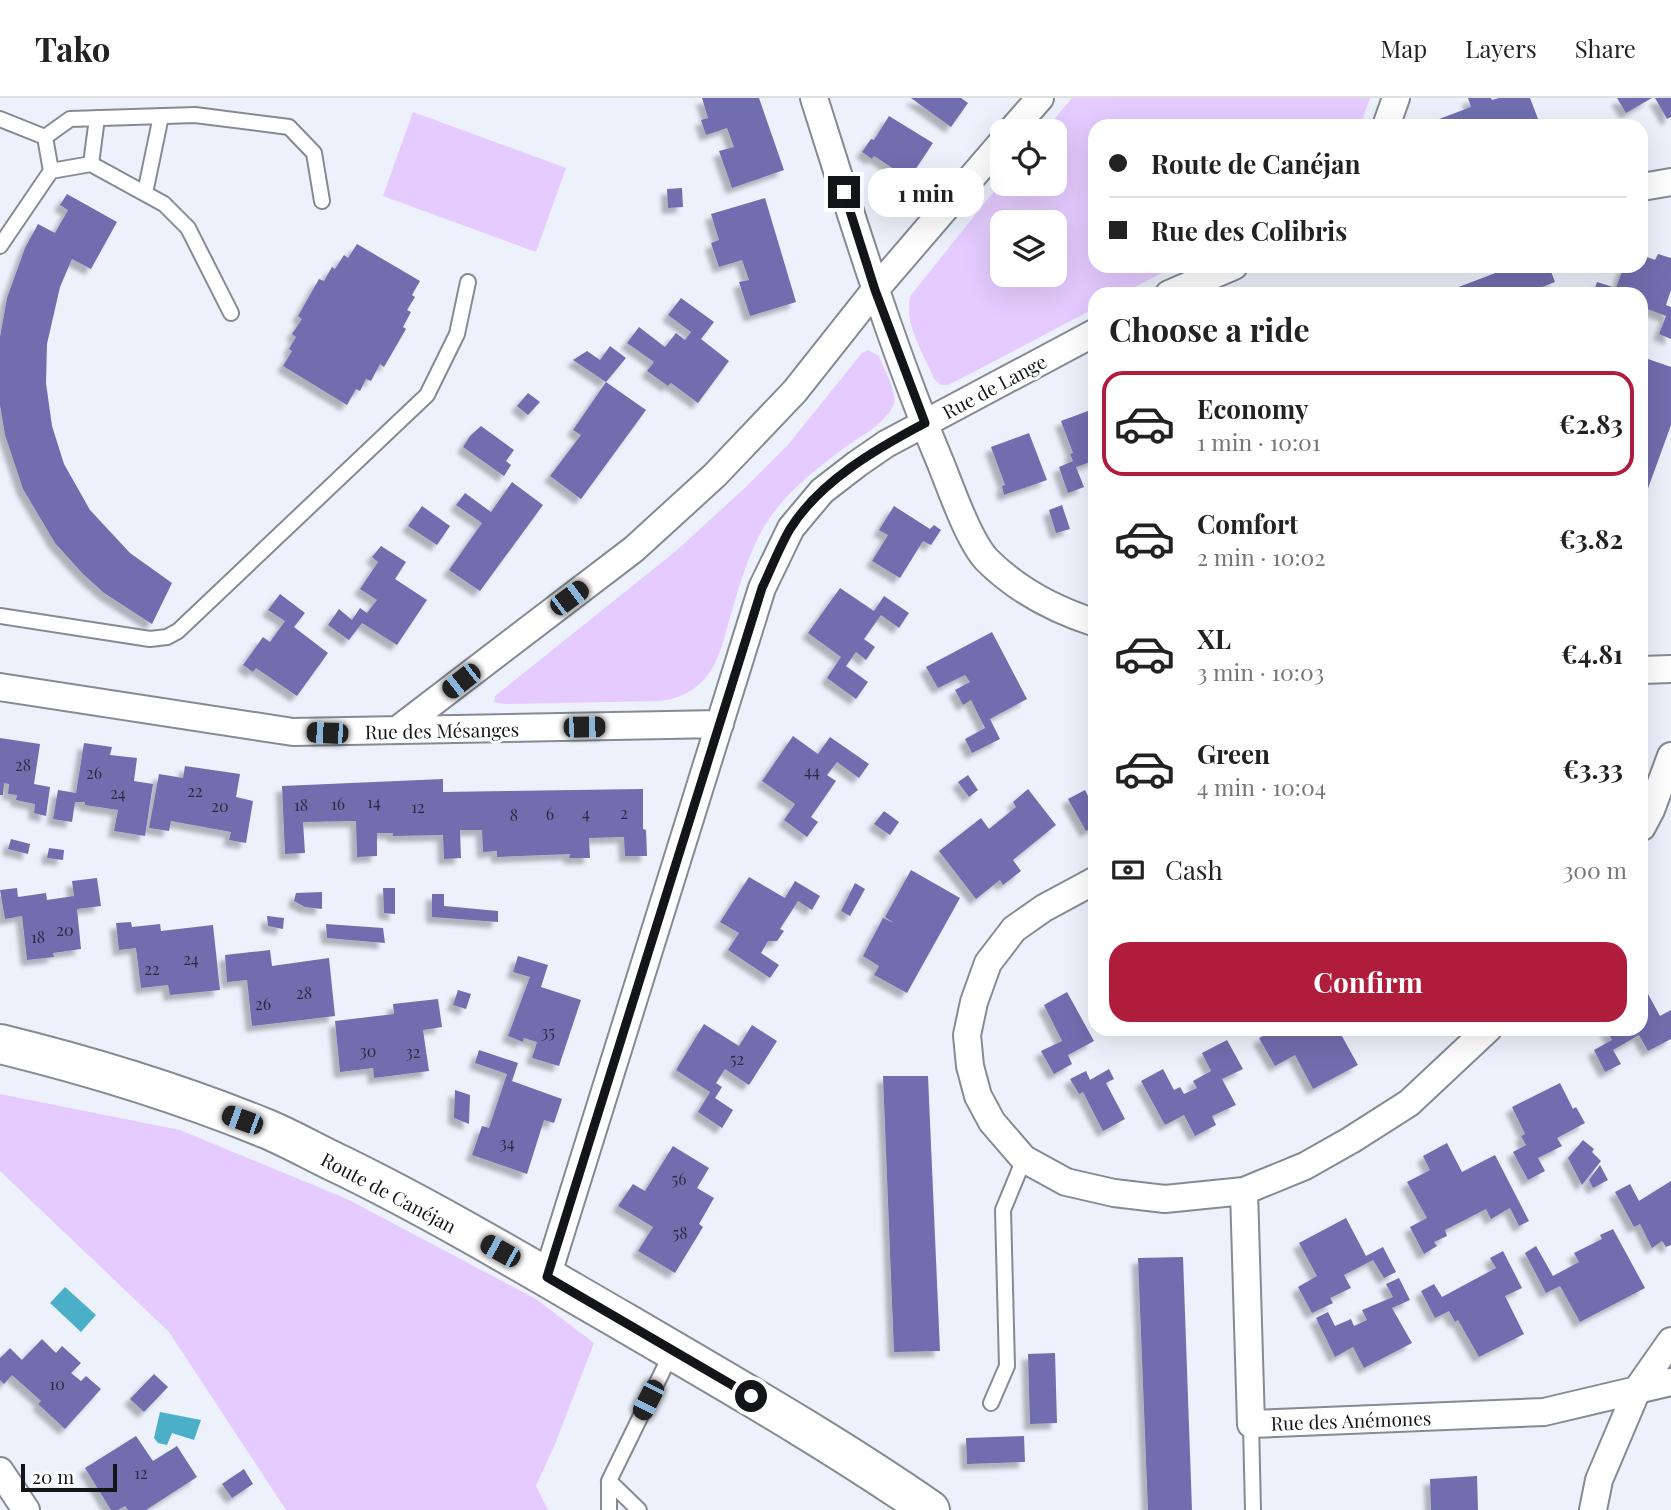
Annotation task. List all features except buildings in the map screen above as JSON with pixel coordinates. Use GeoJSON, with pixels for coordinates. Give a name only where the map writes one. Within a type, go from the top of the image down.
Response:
{"type":"FeatureCollection","features":[{"type":"Feature","properties":{"kind":"street"},"geometry":{"type":"LineString","coordinates":[[814,98],[875,290],[962,517],[985,558],[1019,587],[1064,613],[1088,620]]}},
{"type":"Feature","properties":{"kind":"street"},"geometry":{"type":"LineString","coordinates":[[1022,119],[1040,98]]}},
{"type":"Feature","properties":{"kind":"street"},"geometry":{"type":"LineString","coordinates":[[1388,119],[1396,98]]}},
{"type":"Feature","properties":{"kind":"street"},"geometry":{"type":"LineString","coordinates":[[397,730],[634,549],[715,475],[795,391],[875,290],[990,156]]}},
{"type":"Feature","properties":{"kind":"street"},"geometry":{"type":"LineString","coordinates":[[1648,186],[1671,182]]}},
{"type":"Feature","properties":{"kind":"street"},"geometry":{"type":"LineString","coordinates":[[1185,287],[1218,273]]}},
{"type":"Feature","properties":{"kind":"street","name":"Rue de Lange"},"geometry":{"type":"LineString","coordinates":[[547,1277],[762,588],[791,528],[822,491],[886,444],[1088,336]]}},
{"type":"Feature","properties":{"kind":"street"},"geometry":{"type":"LineString","coordinates":[[1648,670],[1671,669]]}},
{"type":"Feature","properties":{"kind":"street","name":"Rue des Mésanges"},"geometry":{"type":"LineString","coordinates":[[0,687],[293,732],[720,724]]}},
{"type":"Feature","properties":{"kind":"street"},"geometry":{"type":"LineString","coordinates":[[1648,816],[1671,756]]}},
{"type":"Feature","properties":{"kind":"street"},"geometry":{"type":"LineString","coordinates":[[1088,884],[1044,908],[1014,929],[988,963],[974,1002],[967,1035],[970,1066],[978,1096],[992,1122],[1024,1159],[1066,1182],[1114,1193],[1165,1199],[1244,1191],[1305,1166],[1409,1103],[1481,1036]]}},
{"type":"Feature","properties":{"kind":"street","name":"Route de Canéjan"},"geometry":{"type":"LineString","coordinates":[[0,1044],[68,1061],[163,1091],[268,1129],[384,1186],[673,1351],[870,1469],[930,1510]]}},
{"type":"Feature","properties":{"kind":"street","name":"Rue des Anémones"},"geometry":{"type":"LineString","coordinates":[[1244,1191],[1251,1424],[1544,1412],[1671,1382]]}},
{"type":"Feature","properties":{"kind":"street"},"geometry":{"type":"LineString","coordinates":[[1593,1510],[1599,1480],[1638,1388],[1671,1341]]}},
{"type":"Feature","properties":{"kind":"street"},"geometry":{"type":"LineString","coordinates":[[0,1471],[26,1510]]}},
{"type":"Feature","properties":{"kind":"lane"},"geometry":{"type":"LineString","coordinates":[[145,193],[161,116]]}},
{"type":"Feature","properties":{"kind":"lane"},"geometry":{"type":"LineString","coordinates":[[45,137],[70,119],[195,116],[289,127],[314,153],[322,201]]}},
{"type":"Feature","properties":{"kind":"lane"},"geometry":{"type":"LineString","coordinates":[[91,164],[97,118]]}},
{"type":"Feature","properties":{"kind":"lane"},"geometry":{"type":"LineString","coordinates":[[0,119],[45,137]]}},
{"type":"Feature","properties":{"kind":"lane"},"geometry":{"type":"LineString","coordinates":[[0,246],[51,171],[45,137]]}},
{"type":"Feature","properties":{"kind":"lane"},"geometry":{"type":"LineString","coordinates":[[51,171],[91,164],[164,204],[188,228],[231,313]]}},
{"type":"Feature","properties":{"kind":"lane"},"geometry":{"type":"LineString","coordinates":[[0,617],[150,639],[167,637],[178,631],[427,395],[457,334],[468,282]]}},
{"type":"Feature","properties":{"kind":"lane"},"geometry":{"type":"LineString","coordinates":[[991,1403],[1007,1366],[1003,1210],[1024,1159]]}},
{"type":"Feature","properties":{"kind":"lane"},"geometry":{"type":"LineString","coordinates":[[608,1510],[609,1481],[673,1351]]}},
{"type":"Feature","properties":{"kind":"lane"},"geometry":{"type":"LineString","coordinates":[[1251,1424],[1253,1510]]}},
{"type":"Feature","properties":{"kind":"lane"},"geometry":{"type":"LineString","coordinates":[[609,1481],[639,1510]]}},
{"type":"Feature","properties":{"kind":"shaded area"},"geometry":{"type":"Polygon","coordinates":[[[1072,98],[1370,98],[1362,119],[1088,119],[1088,273],[1162,273],[1135,287],[1088,287],[1088,312],[948,385],[941,385],[934,379],[920,349],[909,316],[911,295],[990,196],[1067,196],[1067,119],[1054,119],[1072,98]]]}},
{"type":"Feature","properties":{"kind":"shaded area"},"geometry":{"type":"Polygon","coordinates":[[[413,112],[566,168],[536,252],[383,196],[413,112]]]}},
{"type":"Feature","properties":{"kind":"shaded area"},"geometry":{"type":"Polygon","coordinates":[[[868,350],[879,356],[894,394],[893,406],[878,424],[796,487],[767,522],[747,564],[719,653],[712,669],[697,686],[674,698],[661,701],[494,702],[495,696],[676,551],[748,485],[787,446],[862,353],[868,350]]]}},
{"type":"Feature","properties":{"kind":"shaded area"},"geometry":{"type":"Polygon","coordinates":[[[0,1094],[180,1130],[347,1199],[536,1299],[594,1343],[536,1486],[548,1510],[286,1510],[169,1332],[0,1171],[0,1094]]]}},
{"type":"Feature","properties":{"kind":"water"},"geometry":{"type":"Polygon","coordinates":[[[65,1287],[96,1315],[81,1332],[50,1303],[65,1287]]]}},
{"type":"Feature","properties":{"kind":"water"},"geometry":{"type":"Polygon","coordinates":[[[160,1412],[201,1420],[194,1440],[172,1433],[167,1445],[158,1443],[154,1438],[160,1412]]]}},
{"type":"Feature","properties":{"kind":"route"},"geometry":{"type":"LineString","coordinates":[[751,1396],[547,1277],[762,588],[791,528],[822,491],[886,444],[925,423],[875,290],[844,192]]}}]}
